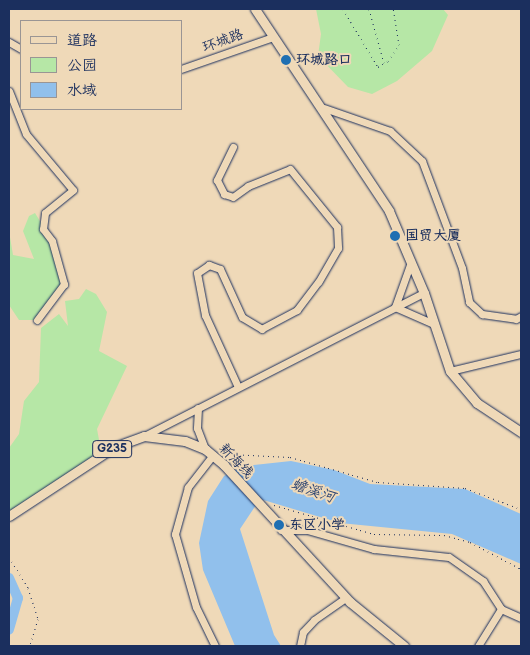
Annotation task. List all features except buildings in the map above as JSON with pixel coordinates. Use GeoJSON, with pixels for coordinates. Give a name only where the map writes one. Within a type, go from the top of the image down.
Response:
{"type":"FeatureCollection","features":[{"type":"Feature","properties":{"kind":"main road"},"geometry":{"type":"LineString","coordinates":[[256,9],[273,37],[324,108],[388,211],[424,293],[450,371],[476,403],[521,432]]}},
{"type":"Feature","properties":{"kind":"main road","name":"新海线"},"geometry":{"type":"LineString","coordinates":[[9,516],[114,447],[144,436],[185,441],[205,449],[224,465],[267,515],[346,598],[404,646]]}},
{"type":"Feature","properties":{"kind":"street","name":"环城路"},"geometry":{"type":"LineString","coordinates":[[182,69],[273,37]]}},
{"type":"Feature","properties":{"kind":"street"},"geometry":{"type":"LineString","coordinates":[[9,42],[20,48]]}},
{"type":"Feature","properties":{"kind":"street"},"geometry":{"type":"LineString","coordinates":[[9,91],[26,134],[73,190],[45,213],[43,229],[52,241],[64,284],[37,320]]}},
{"type":"Feature","properties":{"kind":"street"},"geometry":{"type":"LineString","coordinates":[[324,108],[390,130],[422,161],[462,268],[469,302],[482,314],[516,319],[521,316]]}},
{"type":"Feature","properties":{"kind":"street"},"geometry":{"type":"LineString","coordinates":[[233,147],[217,180],[224,194],[233,197],[248,186],[290,170],[337,227],[338,248],[318,282],[297,310],[262,330],[242,318],[220,269],[209,265],[197,273],[205,314],[238,388]]}},
{"type":"Feature","properties":{"kind":"street"},"geometry":{"type":"LineString","coordinates":[[395,308],[406,286],[411,262]]}},
{"type":"Feature","properties":{"kind":"street"},"geometry":{"type":"LineString","coordinates":[[144,436],[424,293]]}},
{"type":"Feature","properties":{"kind":"street"},"geometry":{"type":"LineString","coordinates":[[395,308],[434,324]]}},
{"type":"Feature","properties":{"kind":"street"},"geometry":{"type":"LineString","coordinates":[[450,371],[521,354]]}},
{"type":"Feature","properties":{"kind":"street"},"geometry":{"type":"LineString","coordinates":[[198,408],[197,428],[205,449]]}},
{"type":"Feature","properties":{"kind":"street"},"geometry":{"type":"LineString","coordinates":[[213,455],[188,487],[176,534],[196,606],[216,646]]}},
{"type":"Feature","properties":{"kind":"street"},"geometry":{"type":"LineString","coordinates":[[281,530],[307,530],[374,549],[449,557],[483,581],[501,609],[521,618]]}},
{"type":"Feature","properties":{"kind":"street"},"geometry":{"type":"LineString","coordinates":[[300,646],[303,632],[314,620],[346,598]]}},
{"type":"Feature","properties":{"kind":"street"},"geometry":{"type":"LineString","coordinates":[[478,646],[501,609]]}},
{"type":"Feature","properties":{"kind":"path"},"geometry":{"type":"LineString","coordinates":[[343,9],[373,63],[378,67],[384,63],[399,45],[394,9]]}},
{"type":"Feature","properties":{"kind":"path"},"geometry":{"type":"LineString","coordinates":[[369,9],[384,63]]}},
{"type":"Feature","properties":{"kind":"path"},"geometry":{"type":"LineString","coordinates":[[228,454],[299,459],[378,482],[465,488],[521,509]]}},
{"type":"Feature","properties":{"kind":"path"},"geometry":{"type":"LineString","coordinates":[[274,505],[374,534],[444,535],[470,542],[521,568]]}},
{"type":"Feature","properties":{"kind":"path"},"geometry":{"type":"LineString","coordinates":[[9,557],[28,588],[38,619],[30,646]]}},
{"type":"Feature","properties":{"kind":"green space"},"geometry":{"type":"Polygon","coordinates":[[[316,9],[443,9],[448,15],[432,51],[397,81],[372,94],[348,87],[318,56],[321,34],[316,9]]]}},
{"type":"Feature","properties":{"kind":"green space"},"geometry":{"type":"Polygon","coordinates":[[[35,213],[52,241],[64,284],[37,320],[19,320],[9,305],[9,231],[13,255],[34,259],[23,231],[29,216],[35,213]]]}},
{"type":"Feature","properties":{"kind":"green space"},"geometry":{"type":"Polygon","coordinates":[[[86,289],[96,294],[107,312],[99,351],[127,366],[97,429],[102,456],[9,516],[9,448],[19,434],[24,401],[39,382],[41,328],[59,314],[68,326],[65,301],[79,299],[86,289]]]}},
{"type":"Feature","properties":{"kind":"water"},"geometry":{"type":"Polygon","coordinates":[[[291,461],[334,470],[370,484],[465,489],[521,514],[521,564],[452,534],[340,523],[260,499],[240,529],[274,635],[281,646],[235,646],[203,570],[199,543],[208,501],[224,476],[244,466],[291,461]]]}},
{"type":"Feature","properties":{"kind":"waterway","name":"蟾溪河"},"geometry":{"type":"LineString","coordinates":[[9,578],[18,598],[9,630]]}},
{"type":"Feature","properties":{"kind":"place","name":"环城路口"},"geometry":{"type":"Point","coordinates":[286,60]}},
{"type":"Feature","properties":{"kind":"place","name":"国贸大厦"},"geometry":{"type":"Point","coordinates":[395,236]}},
{"type":"Feature","properties":{"kind":"place","name":"东区小学"},"geometry":{"type":"Point","coordinates":[279,525]}}]}
